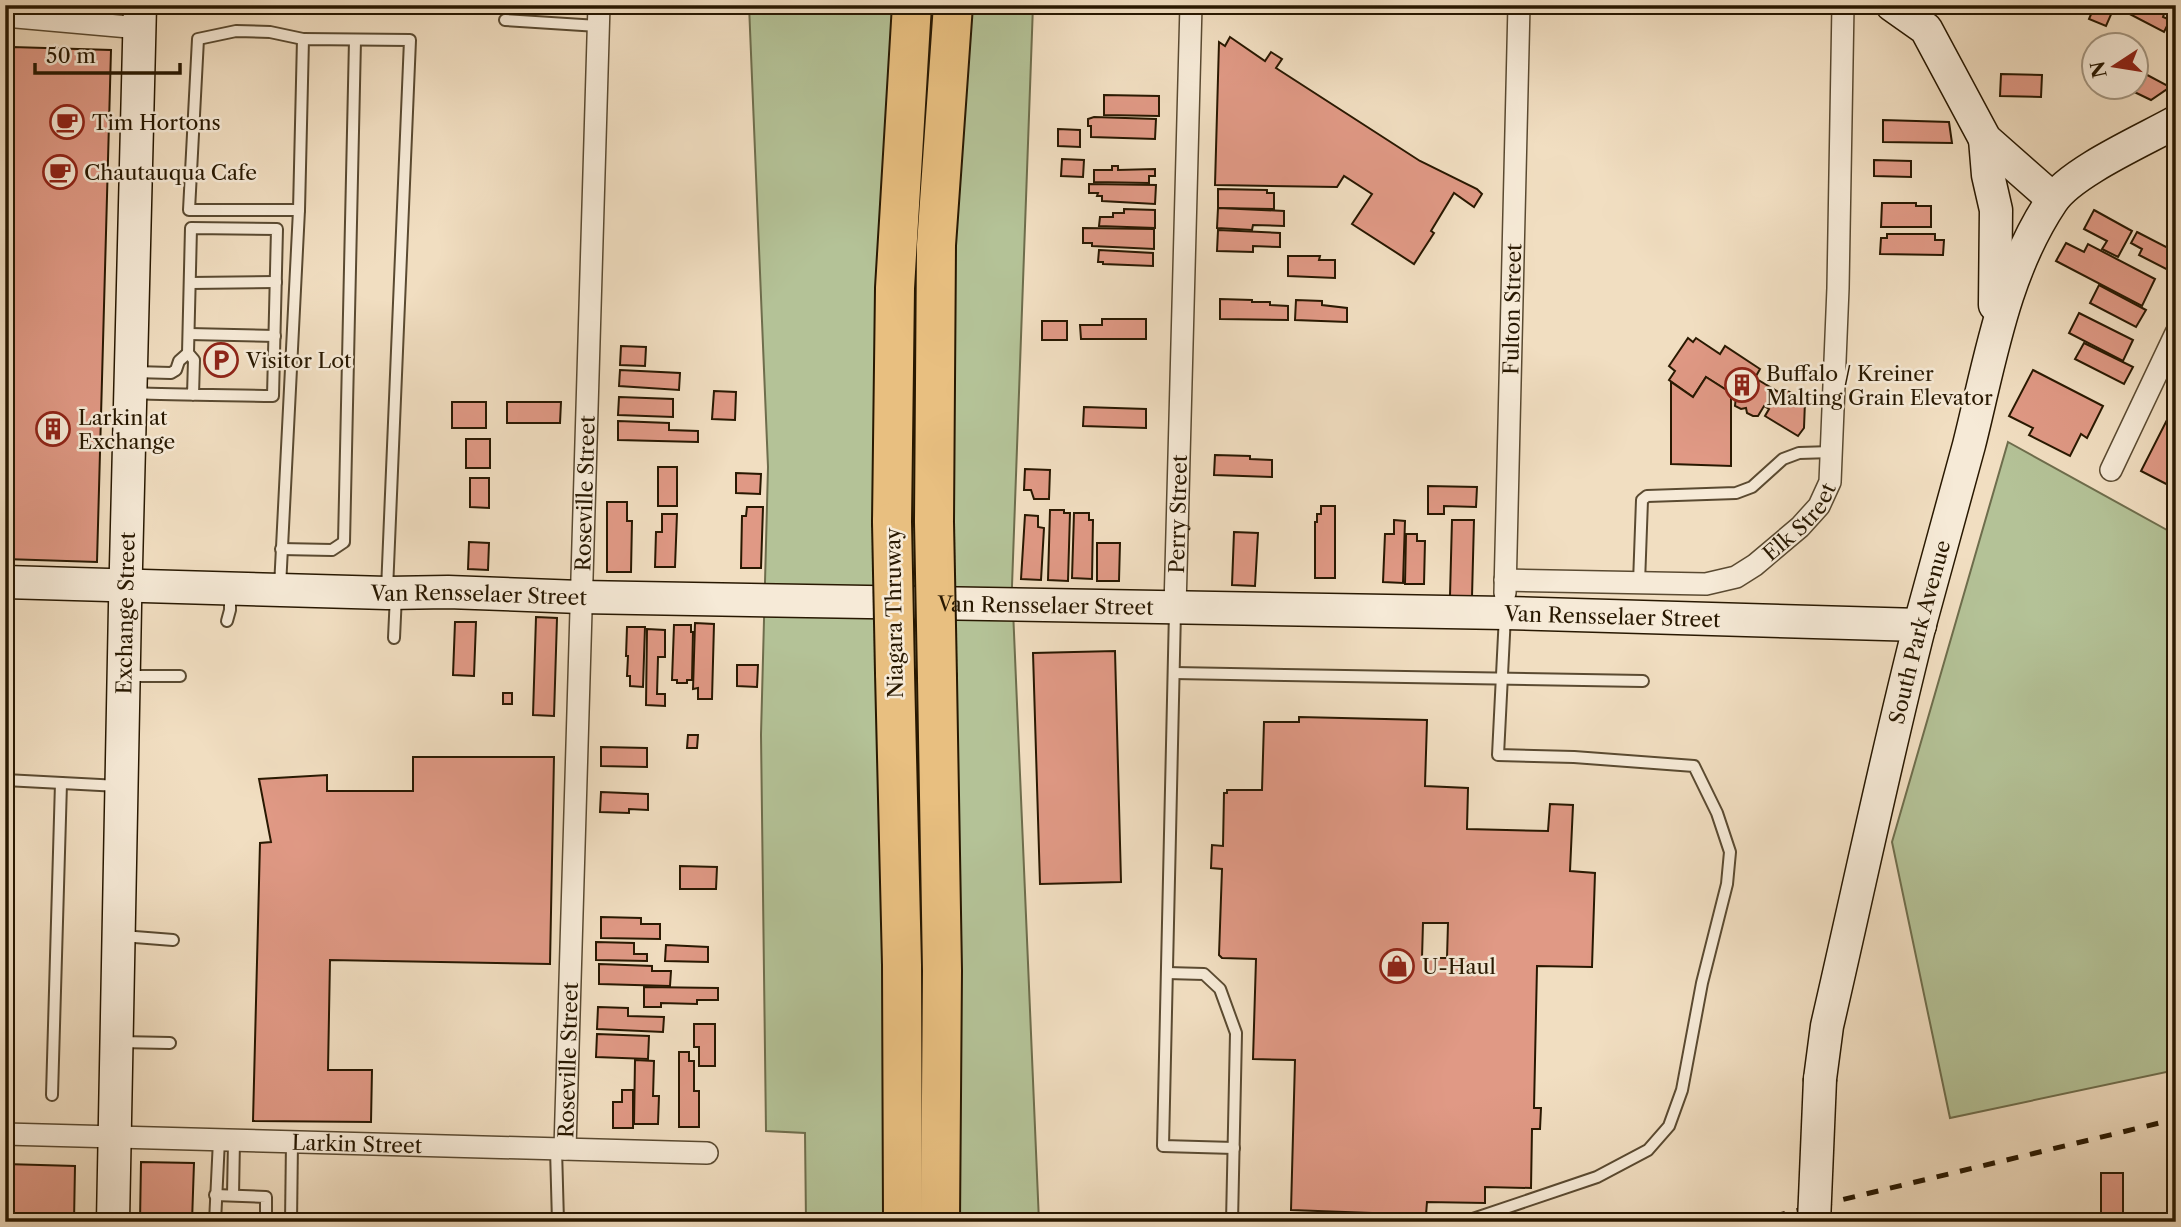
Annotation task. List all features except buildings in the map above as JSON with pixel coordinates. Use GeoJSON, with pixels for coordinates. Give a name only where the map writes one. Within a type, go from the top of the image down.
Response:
{"type":"FeatureCollection","features":[{"type":"Feature","properties":{"kind":"highway","name":"Niagara Thruway"},"geometry":{"type":"LineString","coordinates":[[903,1222],[902,965],[892,522],[895,288],[912,5]]}},
{"type":"Feature","properties":{"kind":"highway","name":"Niagara Thruway"},"geometry":{"type":"LineString","coordinates":[[940,1222],[942,971],[934,522],[936,245],[953,5]]}},
{"type":"Feature","properties":{"kind":"street","name":"Perry Street"},"geometry":{"type":"LineString","coordinates":[[1175,608],[1191,5]]}},
{"type":"Feature","properties":{"kind":"street","name":"Fulton Street"},"geometry":{"type":"LineString","coordinates":[[1505,613],[1519,5]]}},
{"type":"Feature","properties":{"kind":"street","name":"Elk Street"},"geometry":{"type":"LineString","coordinates":[[1506,580],[1706,584],[1736,577],[1755,565],[1800,527],[1819,506],[1830,482],[1832,452],[1843,5]]}},
{"type":"Feature","properties":{"kind":"street"},"geometry":{"type":"LineString","coordinates":[[1892,5],[1926,29],[1985,139],[2053,199]]}},
{"type":"Feature","properties":{"kind":"street","name":"Roseville Street"},"geometry":{"type":"LineString","coordinates":[[561,1149],[599,15]]}},
{"type":"Feature","properties":{"kind":"street"},"geometry":{"type":"LineString","coordinates":[[5,16],[140,17]]}},
{"type":"Feature","properties":{"kind":"street","name":"Exchange Street"},"geometry":{"type":"LineString","coordinates":[[113,1222],[125,585],[140,17]]}},
{"type":"Feature","properties":{"kind":"street","name":"South Park Avenue"},"geometry":{"type":"LineString","coordinates":[[1814,1222],[1819,1079],[1827,1026],[1920,625],[1993,342],[2009,290],[2032,237],[2053,199],[2073,180],[2176,122]]}},
{"type":"Feature","properties":{"kind":"street"},"geometry":{"type":"LineString","coordinates":[[1985,139],[1988,175],[1996,210],[1997,265],[1993,342]]}},
{"type":"Feature","properties":{"kind":"street"},"geometry":{"type":"LineString","coordinates":[[2111,470],[2176,333]]}},
{"type":"Feature","properties":{"kind":"street","name":"Van Rensselaer Street"},"geometry":{"type":"LineString","coordinates":[[5,582],[580,597],[1505,613],[1920,625]]}},
{"type":"Feature","properties":{"kind":"street","name":"Larkin Street"},"geometry":{"type":"LineString","coordinates":[[5,1134],[706,1153]]}},
{"type":"Feature","properties":{"kind":"lane"},"geometry":{"type":"LineString","coordinates":[[505,20],[599,15]]}},
{"type":"Feature","properties":{"kind":"lane"},"geometry":{"type":"LineString","coordinates":[[299,210],[190,210],[198,39],[236,31],[303,39],[410,40],[391,593],[394,638]]}},
{"type":"Feature","properties":{"kind":"lane"},"geometry":{"type":"LineString","coordinates":[[280,590],[299,210],[303,39]]}},
{"type":"Feature","properties":{"kind":"lane"},"geometry":{"type":"LineString","coordinates":[[281,549],[332,550],[344,542],[355,40]]}},
{"type":"Feature","properties":{"kind":"lane"},"geometry":{"type":"LineString","coordinates":[[131,383],[193,395],[273,396],[277,229],[191,228],[188,353],[194,360],[193,395]]}},
{"type":"Feature","properties":{"kind":"lane"},"geometry":{"type":"LineString","coordinates":[[190,283],[276,282]]}},
{"type":"Feature","properties":{"kind":"lane"},"geometry":{"type":"LineString","coordinates":[[188,334],[275,336]]}},
{"type":"Feature","properties":{"kind":"lane"},"geometry":{"type":"LineString","coordinates":[[131,383],[171,373],[188,353]]}},
{"type":"Feature","properties":{"kind":"lane"},"geometry":{"type":"LineString","coordinates":[[1639,583],[1642,500],[1647,496],[1736,493],[1752,487],[1783,459],[1799,453],[1832,452]]}},
{"type":"Feature","properties":{"kind":"lane"},"geometry":{"type":"LineString","coordinates":[[227,621],[231,608],[230,588]]}},
{"type":"Feature","properties":{"kind":"lane","name":"Perry Street"},"geometry":{"type":"LineString","coordinates":[[1175,608],[1163,1146],[1234,1148]]}},
{"type":"Feature","properties":{"kind":"lane"},"geometry":{"type":"LineString","coordinates":[[1464,1222],[1597,1177],[1648,1150],[1669,1126],[1682,1090],[1702,983],[1727,884],[1730,852],[1717,813],[1694,766],[1574,757],[1498,755],[1505,613]]}},
{"type":"Feature","properties":{"kind":"lane"},"geometry":{"type":"LineString","coordinates":[[1174,673],[1643,681]]}},
{"type":"Feature","properties":{"kind":"lane"},"geometry":{"type":"LineString","coordinates":[[124,676],[180,676]]}},
{"type":"Feature","properties":{"kind":"lane"},"geometry":{"type":"LineString","coordinates":[[5,780],[122,786]]}},
{"type":"Feature","properties":{"kind":"lane"},"geometry":{"type":"LineString","coordinates":[[52,1095],[61,783]]}},
{"type":"Feature","properties":{"kind":"lane"},"geometry":{"type":"LineString","coordinates":[[119,936],[173,940]]}},
{"type":"Feature","properties":{"kind":"lane"},"geometry":{"type":"LineString","coordinates":[[1167,973],[1204,974],[1220,989],[1236,1033],[1232,1222]]}},
{"type":"Feature","properties":{"kind":"lane"},"geometry":{"type":"LineString","coordinates":[[118,1042],[170,1043]]}},
{"type":"Feature","properties":{"kind":"lane"},"geometry":{"type":"LineString","coordinates":[[215,1222],[215,1195],[227,1140]]}},
{"type":"Feature","properties":{"kind":"lane"},"geometry":{"type":"LineString","coordinates":[[227,1140],[233,1195]]}},
{"type":"Feature","properties":{"kind":"lane"},"geometry":{"type":"LineString","coordinates":[[291,1222],[292,1142]]}},
{"type":"Feature","properties":{"kind":"lane"},"geometry":{"type":"LineString","coordinates":[[558,1222],[561,1149]]}},
{"type":"Feature","properties":{"kind":"lane"},"geometry":{"type":"LineString","coordinates":[[215,1195],[267,1197],[266,1222]]}},
{"type":"Feature","properties":{"kind":"green space"},"geometry":{"type":"Polygon","coordinates":[[[749,5],[1033,5],[1012,586],[1039,1222],[806,1222],[805,1133],[766,1131],[761,735],[768,467],[749,5]]]}},
{"type":"Feature","properties":{"kind":"green space"},"geometry":{"type":"Polygon","coordinates":[[[2008,442],[2176,535],[2176,1070],[1950,1118],[1892,842],[2008,442]]]}},
{"type":"Feature","properties":{"kind":"railway"},"geometry":{"type":"LineString","coordinates":[[1750,1222],[2176,1119]]}},
{"type":"Feature","properties":{"kind":"place","name":"Tim Hortons"},"geometry":{"type":"Point","coordinates":[67,122]}},
{"type":"Feature","properties":{"kind":"place","name":"Chautauqua Cafe"},"geometry":{"type":"Point","coordinates":[60,172]}},
{"type":"Feature","properties":{"kind":"place","name":"Visitor Lot"},"geometry":{"type":"Point","coordinates":[221,360]}},
{"type":"Feature","properties":{"kind":"place","name":"Buffalo / Kreiner Malting Grain Elevator"},"geometry":{"type":"Point","coordinates":[1742,385]}},
{"type":"Feature","properties":{"kind":"place","name":"Larkin at Exchange"},"geometry":{"type":"Point","coordinates":[53,429]}},
{"type":"Feature","properties":{"kind":"place","name":"U-Haul"},"geometry":{"type":"Point","coordinates":[1397,966]}}]}
